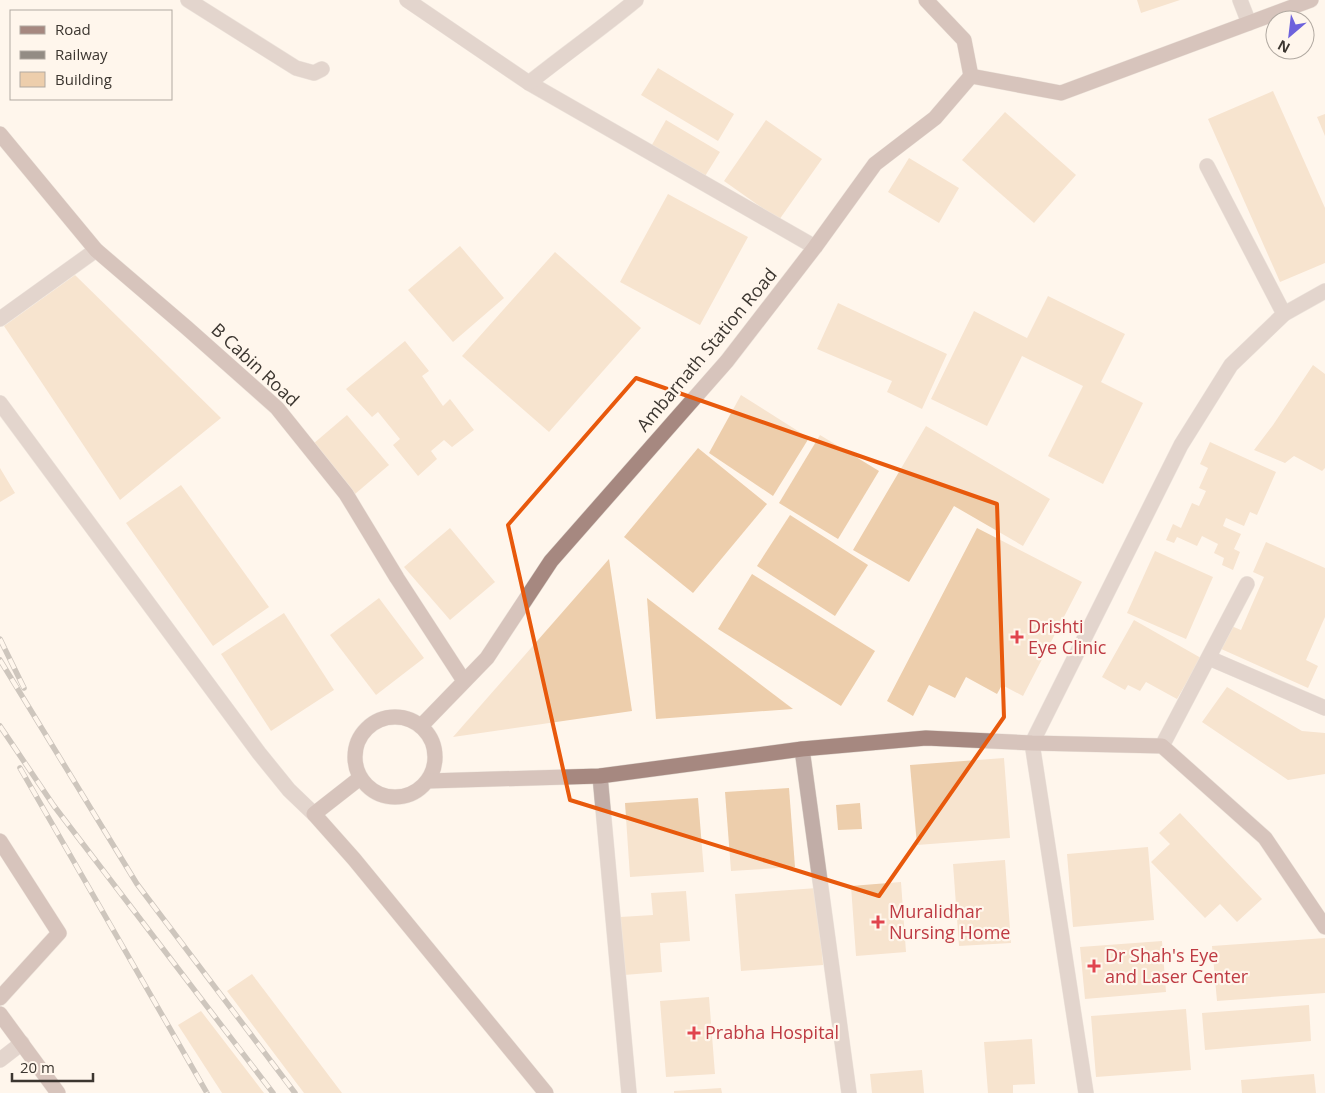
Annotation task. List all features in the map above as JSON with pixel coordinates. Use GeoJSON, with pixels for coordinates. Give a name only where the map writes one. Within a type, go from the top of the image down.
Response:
{"type":"FeatureCollection","features":[{"type":"Feature","properties":{"kind":"street"},"geometry":{"type":"LineString","coordinates":[[188,0],[296,68],[314,73],[322,69]]}},
{"type":"Feature","properties":{"kind":"street"},"geometry":{"type":"LineString","coordinates":[[407,0],[529,83],[815,247]]}},
{"type":"Feature","properties":{"kind":"street"},"geometry":{"type":"LineString","coordinates":[[529,83],[602,29],[636,0]]}},
{"type":"Feature","properties":{"kind":"street"},"geometry":{"type":"LineString","coordinates":[[926,0],[964,40],[972,76],[1060,93],[1311,0]]}},
{"type":"Feature","properties":{"kind":"street"},"geometry":{"type":"LineString","coordinates":[[1240,0],[1249,23]]}},
{"type":"Feature","properties":{"kind":"street","name":"Ambarnath Station Road"},"geometry":{"type":"LineString","coordinates":[[421,726],[487,658],[551,561],[727,360],[815,247],[875,164],[935,118],[972,76]]}},
{"type":"Feature","properties":{"kind":"street","name":"B Cabin Road"},"geometry":{"type":"LineString","coordinates":[[0,134],[96,250],[277,408],[346,494],[397,578],[464,681]]}},
{"type":"Feature","properties":{"kind":"street"},"geometry":{"type":"LineString","coordinates":[[1206,166],[1284,314]]}},
{"type":"Feature","properties":{"kind":"street"},"geometry":{"type":"LineString","coordinates":[[0,319],[96,250]]}},
{"type":"Feature","properties":{"kind":"street"},"geometry":{"type":"LineString","coordinates":[[1086,1093],[1032,743],[1181,445],[1231,365],[1284,314],[1325,291]]}},
{"type":"Feature","properties":{"kind":"street"},"geometry":{"type":"LineString","coordinates":[[0,403],[259,753],[289,790],[314,814],[354,859],[546,1093]]}},
{"type":"Feature","properties":{"kind":"street"},"geometry":{"type":"LineString","coordinates":[[1162,746],[1247,584]]}},
{"type":"Feature","properties":{"kind":"street"},"geometry":{"type":"LineString","coordinates":[[1209,658],[1325,708]]}},
{"type":"Feature","properties":{"kind":"street"},"geometry":{"type":"LineString","coordinates":[[389,718],[403,718],[421,726],[433,742],[436,756],[434,769],[428,781],[418,791],[406,797],[393,798],[380,795],[369,788],[360,778],[355,752],[359,740],[366,729],[377,721],[389,718]]}},
{"type":"Feature","properties":{"kind":"street"},"geometry":{"type":"LineString","coordinates":[[428,781],[600,776],[802,749],[926,738],[1162,746],[1266,838],[1325,927]]}},
{"type":"Feature","properties":{"kind":"street"},"geometry":{"type":"LineString","coordinates":[[802,749],[849,1093]]}},
{"type":"Feature","properties":{"kind":"street"},"geometry":{"type":"LineString","coordinates":[[600,776],[629,1093]]}},
{"type":"Feature","properties":{"kind":"street"},"geometry":{"type":"LineString","coordinates":[[314,814],[360,778]]}},
{"type":"Feature","properties":{"kind":"street"},"geometry":{"type":"LineString","coordinates":[[0,841],[59,933],[0,998]]}},
{"type":"Feature","properties":{"kind":"street"},"geometry":{"type":"LineString","coordinates":[[0,1014],[58,1093]]}},
{"type":"Feature","properties":{"kind":"street"},"geometry":{"type":"LineString","coordinates":[[0,1060],[22,1043]]}},
{"type":"Feature","properties":{"kind":"highlighted area"},"geometry":{"type":"Polygon","coordinates":[[[636,378],[997,504],[1004,717],[879,896],[570,800],[508,525],[636,378]]]}},
{"type":"Feature","properties":{"kind":"building"},"geometry":{"type":"Polygon","coordinates":[[[1137,0],[1180,0],[1141,13],[1137,0]]]}},
{"type":"Feature","properties":{"kind":"building"},"geometry":{"type":"Polygon","coordinates":[[[658,68],[734,114],[718,141],[641,95],[658,68]]]}},
{"type":"Feature","properties":{"kind":"building"},"geometry":{"type":"Polygon","coordinates":[[[1273,91],[1325,208],[1325,263],[1280,282],[1208,119],[1273,91]]]}},
{"type":"Feature","properties":{"kind":"building"},"geometry":{"type":"Polygon","coordinates":[[[1005,112],[1076,175],[1034,223],[962,160],[1005,112]]]}},
{"type":"Feature","properties":{"kind":"building"},"geometry":{"type":"Polygon","coordinates":[[[1325,114],[1325,136],[1317,117],[1325,114]]]}},
{"type":"Feature","properties":{"kind":"building"},"geometry":{"type":"Polygon","coordinates":[[[666,120],[720,152],[702,181],[649,150],[666,120]]]}},
{"type":"Feature","properties":{"kind":"building"},"geometry":{"type":"Polygon","coordinates":[[[766,120],[822,159],[779,220],[724,181],[766,120]]]}},
{"type":"Feature","properties":{"kind":"building"},"geometry":{"type":"Polygon","coordinates":[[[909,158],[959,188],[939,223],[888,192],[909,158]]]}},
{"type":"Feature","properties":{"kind":"building"},"geometry":{"type":"Polygon","coordinates":[[[668,194],[748,237],[700,325],[620,282],[668,194]]]}},
{"type":"Feature","properties":{"kind":"building"},"geometry":{"type":"Polygon","coordinates":[[[460,246],[504,298],[453,342],[408,290],[460,246]]]}},
{"type":"Feature","properties":{"kind":"building"},"geometry":{"type":"Polygon","coordinates":[[[555,252],[641,328],[549,432],[462,356],[555,252]]]}},
{"type":"Feature","properties":{"kind":"building"},"geometry":{"type":"Polygon","coordinates":[[[75,275],[221,418],[120,500],[4,326],[75,275]]]}},
{"type":"Feature","properties":{"kind":"building"},"geometry":{"type":"Polygon","coordinates":[[[1048,296],[1125,334],[1101,382],[1143,403],[1103,484],[1048,456],[1083,386],[1022,356],[987,426],[931,399],[974,311],[1027,338],[1048,296]]]}},
{"type":"Feature","properties":{"kind":"building"},"geometry":{"type":"Polygon","coordinates":[[[838,303],[947,354],[922,409],[887,392],[892,381],[817,349],[838,303]]]}},
{"type":"Feature","properties":{"kind":"building"},"geometry":{"type":"Polygon","coordinates":[[[405,341],[429,371],[422,376],[443,406],[450,399],[474,430],[452,447],[444,440],[431,451],[437,459],[418,476],[393,445],[400,439],[378,412],[372,417],[346,389],[405,341]]]}},
{"type":"Feature","properties":{"kind":"building"},"geometry":{"type":"Polygon","coordinates":[[[1313,365],[1325,374],[1325,468],[1322,471],[1294,456],[1285,463],[1254,450],[1313,365]]]}},
{"type":"Feature","properties":{"kind":"building"},"geometry":{"type":"Polygon","coordinates":[[[741,395],[809,438],[773,496],[709,453],[741,395]]]}},
{"type":"Feature","properties":{"kind":"building"},"geometry":{"type":"Polygon","coordinates":[[[347,415],[389,465],[355,494],[313,444],[347,415]]]}},
{"type":"Feature","properties":{"kind":"building"},"geometry":{"type":"Polygon","coordinates":[[[926,426],[1050,499],[1023,546],[954,506],[909,582],[853,550],[926,426]]]}},
{"type":"Feature","properties":{"kind":"building"},"geometry":{"type":"Polygon","coordinates":[[[820,435],[879,471],[838,539],[779,503],[820,435]]]}},
{"type":"Feature","properties":{"kind":"building"},"geometry":{"type":"Polygon","coordinates":[[[1210,442],[1276,472],[1257,515],[1250,512],[1244,526],[1226,518],[1223,526],[1241,534],[1234,549],[1240,552],[1233,570],[1222,565],[1224,558],[1214,553],[1218,544],[1202,536],[1197,546],[1177,537],[1174,543],[1166,540],[1173,524],[1181,528],[1192,503],[1199,506],[1206,491],[1199,488],[1208,468],[1200,464],[1210,442]]]}},
{"type":"Feature","properties":{"kind":"building"},"geometry":{"type":"Polygon","coordinates":[[[698,448],[767,504],[693,593],[624,537],[698,448]]]}},
{"type":"Feature","properties":{"kind":"building"},"geometry":{"type":"Polygon","coordinates":[[[0,468],[15,493],[0,502],[0,468]]]}},
{"type":"Feature","properties":{"kind":"building"},"geometry":{"type":"Polygon","coordinates":[[[181,485],[269,607],[213,646],[126,523],[181,485]]]}},
{"type":"Feature","properties":{"kind":"building"},"geometry":{"type":"Polygon","coordinates":[[[790,515],[868,565],[835,616],[757,566],[790,515]]]}},
{"type":"Feature","properties":{"kind":"building"},"geometry":{"type":"Polygon","coordinates":[[[450,528],[495,582],[450,620],[404,567],[450,528]]]}},
{"type":"Feature","properties":{"kind":"building"},"geometry":{"type":"Polygon","coordinates":[[[977,528],[1082,582],[1023,696],[1002,685],[997,694],[966,677],[955,698],[929,685],[913,716],[887,701],[977,528]]]}},
{"type":"Feature","properties":{"kind":"building"},"geometry":{"type":"Polygon","coordinates":[[[1266,542],[1325,568],[1325,617],[1306,660],[1318,666],[1308,688],[1219,648],[1229,625],[1241,630],[1264,577],[1253,572],[1266,542]]]}},
{"type":"Feature","properties":{"kind":"building"},"geometry":{"type":"Polygon","coordinates":[[[1155,551],[1213,577],[1186,639],[1127,613],[1155,551]]]}},
{"type":"Feature","properties":{"kind":"building"},"geometry":{"type":"Polygon","coordinates":[[[609,559],[632,711],[453,737],[609,559]]]}},
{"type":"Feature","properties":{"kind":"building"},"geometry":{"type":"Polygon","coordinates":[[[752,574],[875,651],[841,706],[718,629],[752,574]]]}},
{"type":"Feature","properties":{"kind":"building"},"geometry":{"type":"Polygon","coordinates":[[[379,598],[424,658],[376,695],[330,635],[379,598]]]}},
{"type":"Feature","properties":{"kind":"building"},"geometry":{"type":"Polygon","coordinates":[[[647,598],[793,709],[656,719],[647,598]]]}},
{"type":"Feature","properties":{"kind":"building"},"geometry":{"type":"Polygon","coordinates":[[[284,613],[334,690],[271,731],[221,654],[284,613]]]}},
{"type":"Feature","properties":{"kind":"building"},"geometry":{"type":"Polygon","coordinates":[[[1134,620],[1201,658],[1177,699],[1146,682],[1140,691],[1128,685],[1125,690],[1102,677],[1134,620]]]}},
{"type":"Feature","properties":{"kind":"building"},"geometry":{"type":"Polygon","coordinates":[[[1227,687],[1302,731],[1325,733],[1325,774],[1288,780],[1202,722],[1227,687]]]}},
{"type":"Feature","properties":{"kind":"building"},"geometry":{"type":"Polygon","coordinates":[[[1004,758],[1010,838],[917,845],[910,765],[1004,758]]]}},
{"type":"Feature","properties":{"kind":"building"},"geometry":{"type":"Polygon","coordinates":[[[789,788],[795,867],[731,871],[725,792],[789,788]]]}},
{"type":"Feature","properties":{"kind":"building"},"geometry":{"type":"Polygon","coordinates":[[[698,798],[704,872],[630,877],[625,803],[698,798]]]}},
{"type":"Feature","properties":{"kind":"building"},"geometry":{"type":"Polygon","coordinates":[[[860,803],[862,829],[838,830],[836,805],[860,803]]]}},
{"type":"Feature","properties":{"kind":"building"},"geometry":{"type":"Polygon","coordinates":[[[1180,813],[1262,899],[1237,922],[1220,904],[1205,918],[1151,862],[1170,844],[1159,833],[1180,813]]]}},
{"type":"Feature","properties":{"kind":"building"},"geometry":{"type":"Polygon","coordinates":[[[1148,847],[1154,920],[1073,927],[1067,854],[1148,847]]]}},
{"type":"Feature","properties":{"kind":"building"},"geometry":{"type":"Polygon","coordinates":[[[1005,860],[1011,943],[959,946],[953,864],[1005,860]]]}},
{"type":"Feature","properties":{"kind":"building"},"geometry":{"type":"Polygon","coordinates":[[[901,882],[906,952],[856,956],[851,886],[901,882]]]}},
{"type":"Feature","properties":{"kind":"building"},"geometry":{"type":"Polygon","coordinates":[[[817,888],[823,965],[741,971],[735,894],[817,888]]]}},
{"type":"Feature","properties":{"kind":"building"},"geometry":{"type":"Polygon","coordinates":[[[686,891],[690,941],[660,943],[662,972],[624,975],[620,917],[653,915],[651,893],[686,891]]]}},
{"type":"Feature","properties":{"kind":"building"},"geometry":{"type":"Polygon","coordinates":[[[1325,938],[1325,993],[1217,1001],[1212,946],[1325,938]]]}},
{"type":"Feature","properties":{"kind":"building"},"geometry":{"type":"Polygon","coordinates":[[[1162,941],[1166,992],[1085,999],[1080,947],[1162,941]]]}},
{"type":"Feature","properties":{"kind":"building"},"geometry":{"type":"Polygon","coordinates":[[[252,974],[342,1093],[304,1093],[227,991],[252,974]]]}},
{"type":"Feature","properties":{"kind":"building"},"geometry":{"type":"Polygon","coordinates":[[[709,997],[715,1074],[666,1077],[660,1001],[709,997]]]}},
{"type":"Feature","properties":{"kind":"building"},"geometry":{"type":"Polygon","coordinates":[[[1309,1005],[1311,1041],[1205,1050],[1202,1013],[1309,1005]]]}},
{"type":"Feature","properties":{"kind":"building"},"geometry":{"type":"Polygon","coordinates":[[[1186,1009],[1191,1070],[1096,1077],[1091,1016],[1186,1009]]]}},
{"type":"Feature","properties":{"kind":"building"},"geometry":{"type":"Polygon","coordinates":[[[201,1011],[264,1093],[222,1093],[178,1025],[201,1011]]]}},
{"type":"Feature","properties":{"kind":"building"},"geometry":{"type":"Polygon","coordinates":[[[1032,1039],[1035,1084],[1013,1085],[1013,1093],[988,1093],[984,1042],[1032,1039]]]}},
{"type":"Feature","properties":{"kind":"building"},"geometry":{"type":"Polygon","coordinates":[[[922,1070],[924,1093],[872,1093],[870,1074],[922,1070]]]}},
{"type":"Feature","properties":{"kind":"building"},"geometry":{"type":"Polygon","coordinates":[[[1314,1074],[1316,1093],[1242,1093],[1241,1080],[1314,1074]]]}},
{"type":"Feature","properties":{"kind":"building"},"geometry":{"type":"Polygon","coordinates":[[[721,1088],[722,1093],[674,1093],[674,1091],[721,1088]]]}},
{"type":"Feature","properties":{"kind":"railway"},"geometry":{"type":"LineString","coordinates":[[0,639],[24,688]]}},
{"type":"Feature","properties":{"kind":"railway"},"geometry":{"type":"LineString","coordinates":[[0,660],[137,884],[295,1093]]}},
{"type":"Feature","properties":{"kind":"railway"},"geometry":{"type":"LineString","coordinates":[[0,726],[54,806],[273,1093]]}},
{"type":"Feature","properties":{"kind":"railway"},"geometry":{"type":"LineString","coordinates":[[20,768],[207,1093]]}},
{"type":"Feature","properties":{"kind":"place","name":"Drishti Eye Clinic"},"geometry":{"type":"Point","coordinates":[1017,637]}},
{"type":"Feature","properties":{"kind":"place","name":"Muralidhar Nursing Home"},"geometry":{"type":"Point","coordinates":[878,922]}},
{"type":"Feature","properties":{"kind":"place","name":"Dr Shah's Eye and Laser Center"},"geometry":{"type":"Point","coordinates":[1094,966]}},
{"type":"Feature","properties":{"kind":"place","name":"Prabha Hospital"},"geometry":{"type":"Point","coordinates":[694,1033]}}]}
